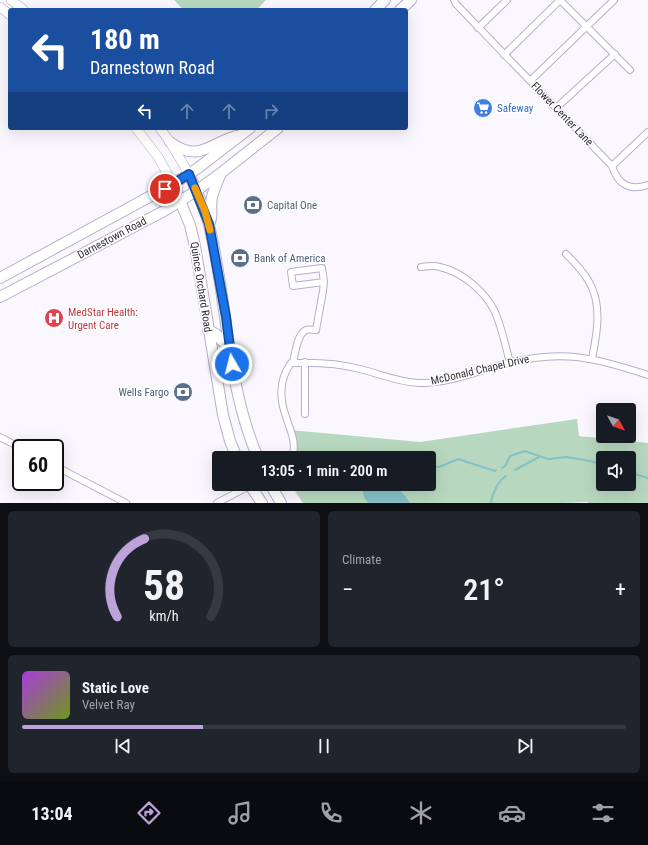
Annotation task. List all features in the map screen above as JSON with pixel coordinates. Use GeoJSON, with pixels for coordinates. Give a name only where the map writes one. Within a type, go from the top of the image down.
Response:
{"type":"FeatureCollection","features":[{"type":"Feature","properties":{"kind":"main road"},"geometry":{"type":"LineString","coordinates":[[377,8],[385,0]]}},
{"type":"Feature","properties":{"kind":"main road"},"geometry":{"type":"LineString","coordinates":[[402,8],[410,0]]}},
{"type":"Feature","properties":{"kind":"main road","name":"Darnestown Road"},"geometry":{"type":"LineString","coordinates":[[0,278],[174,184],[248,130]]}},
{"type":"Feature","properties":{"kind":"main road","name":"Darnestown Road"},"geometry":{"type":"LineString","coordinates":[[0,297],[164,211],[221,173],[275,130]]}},
{"type":"Feature","properties":{"kind":"main road"},"geometry":{"type":"LineString","coordinates":[[170,142],[178,148],[200,152],[224,139],[242,135]]}},
{"type":"Feature","properties":{"kind":"main road"},"geometry":{"type":"LineString","coordinates":[[209,224],[212,216],[212,197],[221,173]]}},
{"type":"Feature","properties":{"kind":"main road","name":"Quince Orchard Road"},"geometry":{"type":"LineString","coordinates":[[189,174],[209,224],[214,246],[241,411],[246,429],[255,451]]}},
{"type":"Feature","properties":{"kind":"main road","name":"Quince Orchard Road"},"geometry":{"type":"LineString","coordinates":[[174,184],[190,225],[195,246],[223,415],[234,451]]}},
{"type":"Feature","properties":{"kind":"main road"},"geometry":{"type":"LineString","coordinates":[[208,330],[216,334],[230,350]]}},
{"type":"Feature","properties":{"kind":"main road"},"geometry":{"type":"LineString","coordinates":[[255,491],[262,503]]}},
{"type":"Feature","properties":{"kind":"main road"},"geometry":{"type":"LineString","coordinates":[[274,491],[281,503]]}},
{"type":"Feature","properties":{"kind":"street"},"geometry":{"type":"LineString","coordinates":[[11,0],[21,8]]}},
{"type":"Feature","properties":{"kind":"street","name":"Flower Center Lane"},"geometry":{"type":"LineString","coordinates":[[454,0],[478,28],[612,166],[615,176],[620,181],[633,188],[648,185]]}},
{"type":"Feature","properties":{"kind":"street"},"geometry":{"type":"LineString","coordinates":[[478,28],[507,0]]}},
{"type":"Feature","properties":{"kind":"street"},"geometry":{"type":"LineString","coordinates":[[504,55],[560,0],[630,70]]}},
{"type":"Feature","properties":{"kind":"street"},"geometry":{"type":"LineString","coordinates":[[530,81],[614,0]]}},
{"type":"Feature","properties":{"kind":"street"},"geometry":{"type":"LineString","coordinates":[[0,7],[8,13]]}},
{"type":"Feature","properties":{"kind":"street"},"geometry":{"type":"LineString","coordinates":[[556,108],[614,54]]}},
{"type":"Feature","properties":{"kind":"street","name":"Quince Orchard Road"},"geometry":{"type":"LineString","coordinates":[[138,130],[158,157],[174,184]]}},
{"type":"Feature","properties":{"kind":"street","name":"Quince Orchard Road"},"geometry":{"type":"LineString","coordinates":[[161,130],[189,174]]}},
{"type":"Feature","properties":{"kind":"street"},"geometry":{"type":"LineString","coordinates":[[612,166],[648,132]]}},
{"type":"Feature","properties":{"kind":"street"},"geometry":{"type":"LineString","coordinates":[[566,254],[580,268],[589,281],[595,296],[598,313],[598,326],[592,359]]}},
{"type":"Feature","properties":{"kind":"street"},"geometry":{"type":"LineString","coordinates":[[421,267],[438,266],[452,270],[467,280],[482,294],[489,302],[499,323],[510,362]]}},
{"type":"Feature","properties":{"kind":"street"},"geometry":{"type":"LineString","coordinates":[[293,451],[294,446],[282,401],[282,383],[285,372],[290,363],[293,363],[296,345],[302,333],[307,330],[316,330],[324,282],[322,268],[291,272],[293,286],[324,282]]}},
{"type":"Feature","properties":{"kind":"street","name":"McDonald Chapel Drive"},"geometry":{"type":"LineString","coordinates":[[293,363],[305,362],[337,364],[361,369],[385,377],[420,383],[449,379],[510,362],[550,355],[575,356],[592,359],[648,375]]}},
{"type":"Feature","properties":{"kind":"street"},"geometry":{"type":"LineString","coordinates":[[305,362],[305,414]]}},
{"type":"Feature","properties":{"kind":"street"},"geometry":{"type":"LineString","coordinates":[[0,437],[12,443]]}},
{"type":"Feature","properties":{"kind":"street"},"geometry":{"type":"LineString","coordinates":[[64,471],[126,503]]}},
{"type":"Feature","properties":{"kind":"street"},"geometry":{"type":"LineString","coordinates":[[217,503],[240,491]]}},
{"type":"Feature","properties":{"kind":"green space"},"geometry":{"type":"Polygon","coordinates":[[[174,0],[266,0],[258,8],[182,8],[174,0]]]}},
{"type":"Feature","properties":{"kind":"green space"},"geometry":{"type":"Polygon","coordinates":[[[577,419],[579,436],[596,438],[596,443],[636,443],[636,442],[648,443],[648,503],[303,503],[295,491],[436,491],[436,451],[292,451],[290,430],[420,442],[577,419]]]}},
{"type":"Feature","properties":{"kind":"water"},"geometry":{"type":"Polygon","coordinates":[[[363,491],[400,491],[410,503],[368,503],[363,491]]]}},
{"type":"Feature","properties":{"kind":"waterway"},"geometry":{"type":"LineString","coordinates":[[502,468],[505,466],[510,456],[525,451],[548,459],[566,457],[596,462]]}},
{"type":"Feature","properties":{"kind":"waterway"},"geometry":{"type":"LineString","coordinates":[[515,470],[539,457]]}},
{"type":"Feature","properties":{"kind":"waterway"},"geometry":{"type":"LineString","coordinates":[[436,467],[439,467],[458,459],[495,471],[496,470]]}},
{"type":"Feature","properties":{"kind":"waterway"},"geometry":{"type":"LineString","coordinates":[[636,474],[648,478]]}},
{"type":"Feature","properties":{"kind":"waterway"},"geometry":{"type":"LineString","coordinates":[[491,503],[496,488],[500,481],[506,476]]}},
{"type":"Feature","properties":{"kind":"slow traffic"},"geometry":{"type":"LineString","coordinates":[[195,188],[205,211],[210,230]]}},
{"type":"Feature","properties":{"kind":"place","name":"Safeway"},"geometry":{"type":"Point","coordinates":[483,108]}},
{"type":"Feature","properties":{"kind":"place","name":"Capital One"},"geometry":{"type":"Point","coordinates":[253,205]}},
{"type":"Feature","properties":{"kind":"place","name":"Bank of America"},"geometry":{"type":"Point","coordinates":[240,258]}},
{"type":"Feature","properties":{"kind":"place","name":"MedStar Health: Urgent Care"},"geometry":{"type":"Point","coordinates":[54,318]}},
{"type":"Feature","properties":{"kind":"place","name":"Wells Fargo"},"geometry":{"type":"Point","coordinates":[183,392]}},
{"type":"Feature","properties":{"kind":"route"},"geometry":{"type":"LineString","coordinates":[[165,189],[189,174],[205,211],[214,246],[232,364]]}}]}
